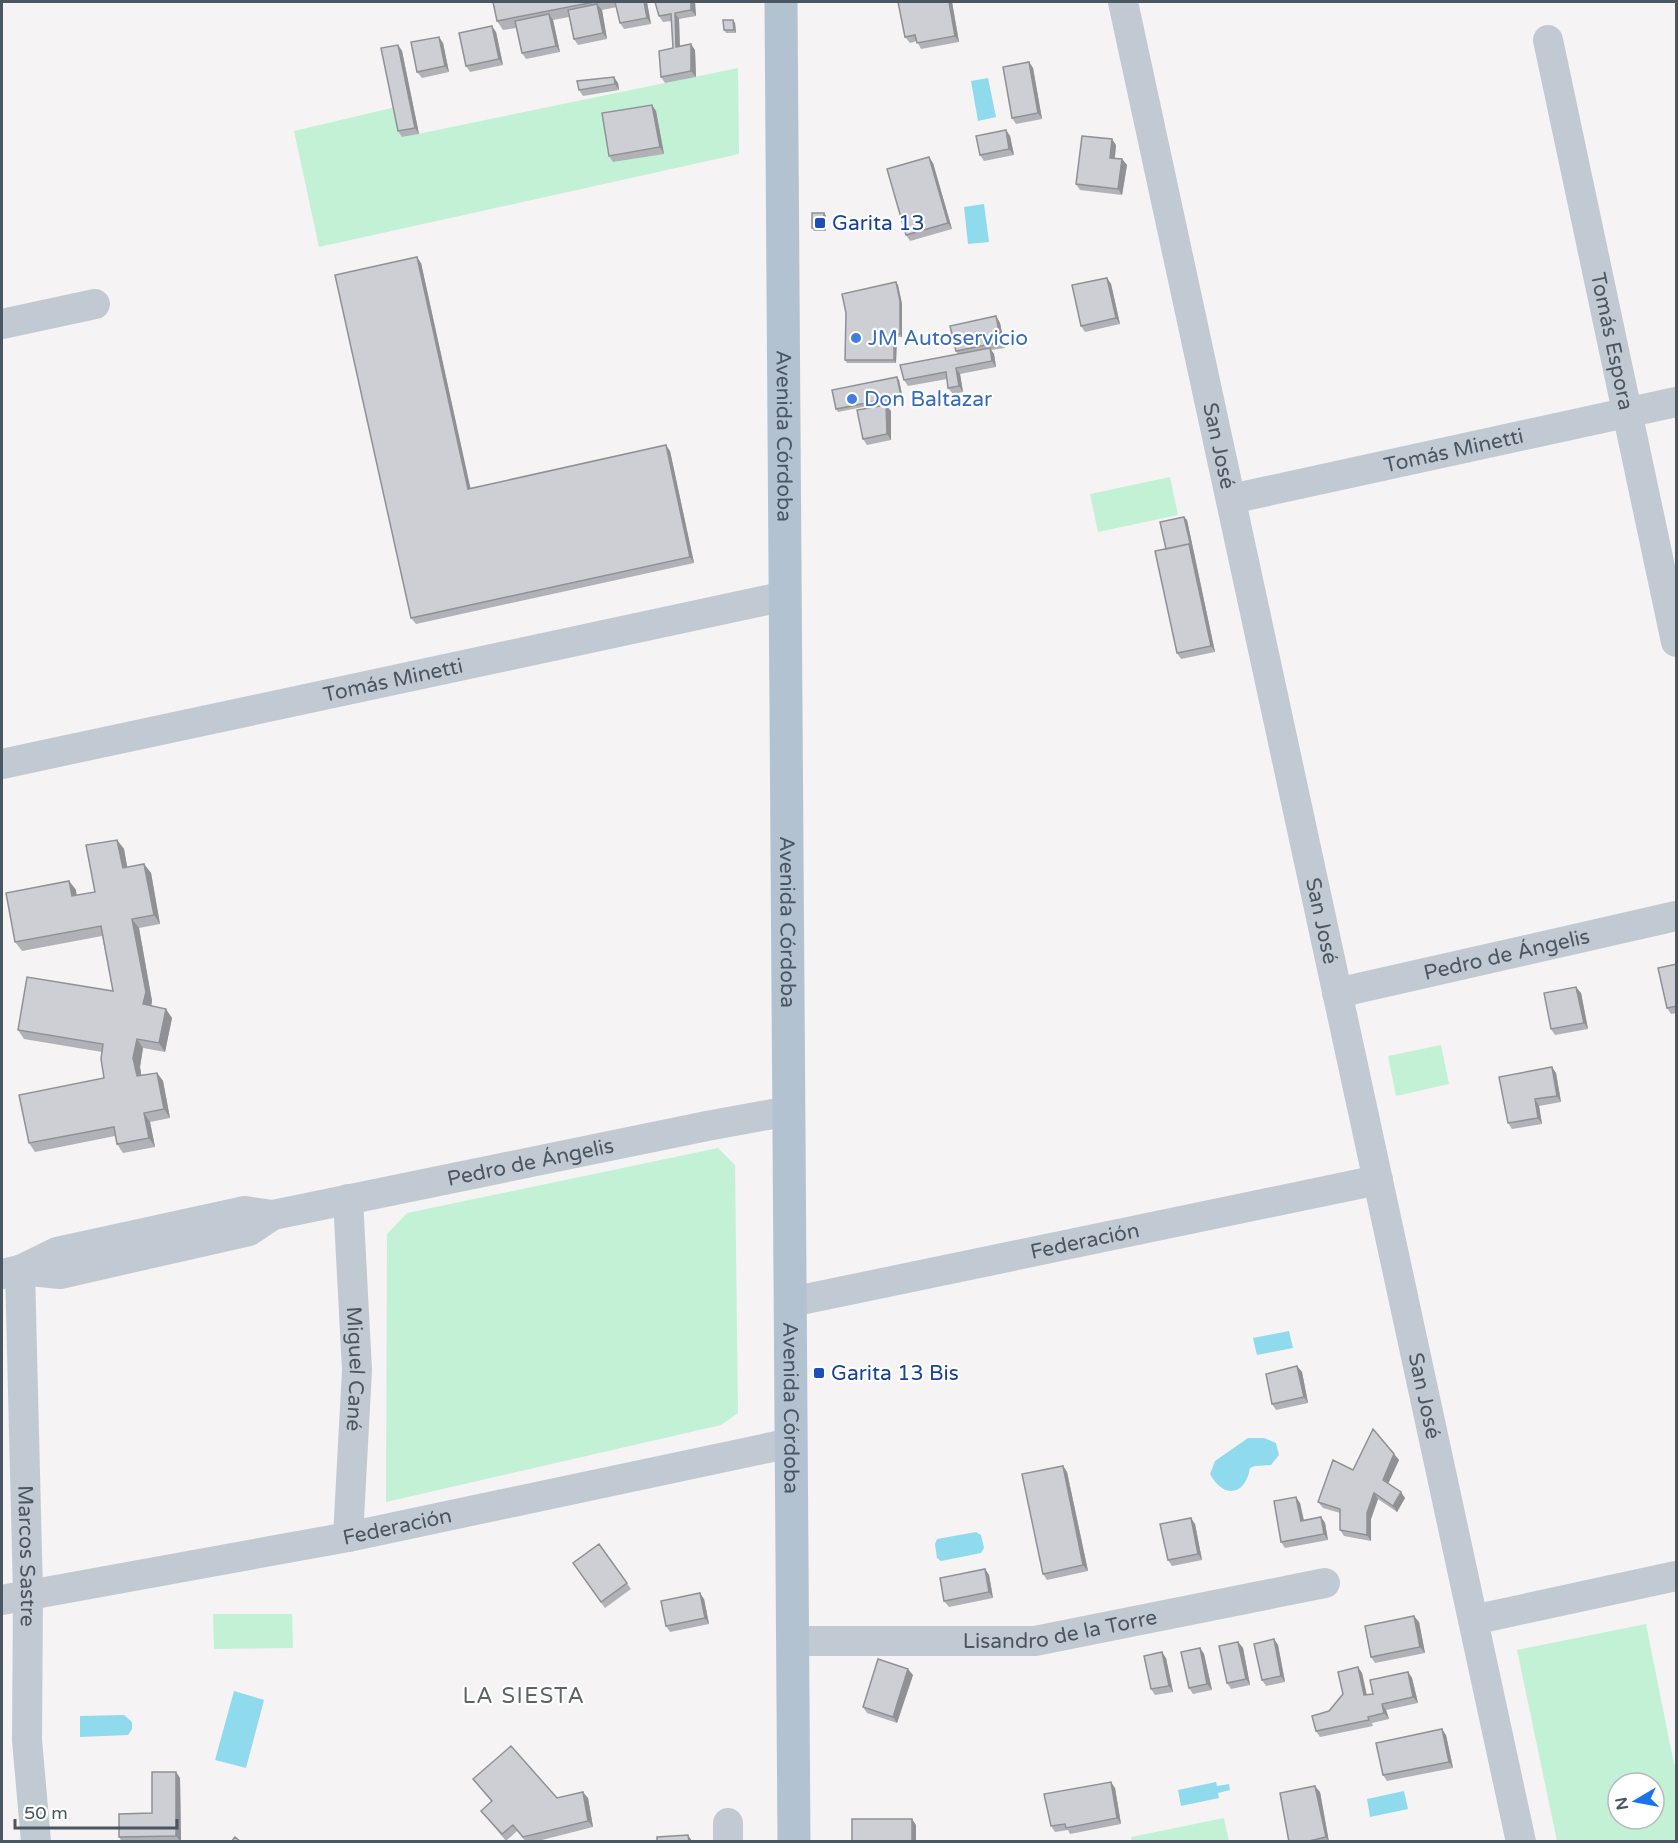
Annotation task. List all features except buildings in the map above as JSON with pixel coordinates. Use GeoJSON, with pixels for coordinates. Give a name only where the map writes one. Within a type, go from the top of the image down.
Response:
{"type":"FeatureCollection","features":[{"type":"Feature","properties":{"kind":"main road","name":"Avenida Córdoba"},"geometry":{"type":"LineString","coordinates":[[781,2],[794,1842]]}},
{"type":"Feature","properties":{"kind":"street","name":"San José"},"geometry":{"type":"LineString","coordinates":[[1123,2],[1521,1842]]}},
{"type":"Feature","properties":{"kind":"street","name":"Tomás Espora"},"geometry":{"type":"LineString","coordinates":[[1548,40],[1677,642]]}},
{"type":"Feature","properties":{"kind":"street"},"geometry":{"type":"LineString","coordinates":[[2,324],[95,304]]}},
{"type":"Feature","properties":{"kind":"street","name":"Tomás Minetti"},"geometry":{"type":"LineString","coordinates":[[1231,499],[1677,402]]}},
{"type":"Feature","properties":{"kind":"street","name":"Tomás Minetti"},"geometry":{"type":"LineString","coordinates":[[2,764],[786,596]]}},
{"type":"Feature","properties":{"kind":"street","name":"Pedro de Ángelis"},"geometry":{"type":"LineString","coordinates":[[1338,993],[1677,916]]}},
{"type":"Feature","properties":{"kind":"street","name":"Pedro de Ángelis"},"geometry":{"type":"LineString","coordinates":[[11,1272],[60,1274],[249,1232],[273,1215],[789,1111]]}},
{"type":"Feature","properties":{"kind":"street","name":"Federación"},"geometry":{"type":"LineString","coordinates":[[791,1302],[1378,1180]]}},
{"type":"Feature","properties":{"kind":"street","name":"Miguel Cané"},"geometry":{"type":"LineString","coordinates":[[348,1199],[357,1370],[348,1537]]}},
{"type":"Feature","properties":{"kind":"street","name":"Marcos Sastre"},"geometry":{"type":"LineString","coordinates":[[11,1272],[15,1597],[36,1842]]}},
{"type":"Feature","properties":{"kind":"street","name":"Federación"},"geometry":{"type":"LineString","coordinates":[[15,1597],[348,1537],[792,1443]]}},
{"type":"Feature","properties":{"kind":"street"},"geometry":{"type":"LineString","coordinates":[[1473,1620],[1677,1575]]}},
{"type":"Feature","properties":{"kind":"street","name":"Lisandro de la Torre"},"geometry":{"type":"LineString","coordinates":[[793,1641],[1035,1641],[1325,1583]]}},
{"type":"Feature","properties":{"kind":"green space"},"geometry":{"type":"Polygon","coordinates":[[[738,68],[739,154],[319,247],[294,131],[396,107],[403,137],[738,68]]]}},
{"type":"Feature","properties":{"kind":"green space"},"geometry":{"type":"Polygon","coordinates":[[[1170,477],[1178,515],[1098,532],[1090,494],[1170,477]]]}},
{"type":"Feature","properties":{"kind":"green space"},"geometry":{"type":"Polygon","coordinates":[[[1441,1045],[1449,1084],[1396,1096],[1388,1056],[1441,1045]]]}},
{"type":"Feature","properties":{"kind":"green space"},"geometry":{"type":"Polygon","coordinates":[[[718,1148],[735,1165],[738,1413],[721,1425],[386,1502],[387,1234],[407,1213],[718,1148]]]}},
{"type":"Feature","properties":{"kind":"green space"},"geometry":{"type":"Polygon","coordinates":[[[213,1614],[292,1614],[293,1648],[214,1649],[213,1614]]]}},
{"type":"Feature","properties":{"kind":"green space"},"geometry":{"type":"Polygon","coordinates":[[[1646,1624],[1674,1764],[1676,1764],[1676,1841],[1557,1841],[1517,1650],[1646,1624]]]}},
{"type":"Feature","properties":{"kind":"green space"},"geometry":{"type":"Polygon","coordinates":[[[1224,1818],[1229,1841],[1132,1841],[1131,1837],[1224,1818]]]}},
{"type":"Feature","properties":{"kind":"water"},"geometry":{"type":"Polygon","coordinates":[[[988,78],[996,117],[978,121],[971,81],[988,78]]]}},
{"type":"Feature","properties":{"kind":"water"},"geometry":{"type":"Polygon","coordinates":[[[984,204],[989,242],[968,244],[964,207],[984,204]]]}},
{"type":"Feature","properties":{"kind":"water"},"geometry":{"type":"Polygon","coordinates":[[[1289,1331],[1293,1348],[1257,1355],[1253,1338],[1289,1331]]]}},
{"type":"Feature","properties":{"kind":"water"},"geometry":{"type":"Polygon","coordinates":[[[1248,1438],[1264,1438],[1276,1443],[1279,1455],[1271,1465],[1250,1468],[1247,1478],[1239,1489],[1227,1490],[1215,1482],[1210,1474],[1215,1461],[1248,1438]]]}},
{"type":"Feature","properties":{"kind":"water"},"geometry":{"type":"Polygon","coordinates":[[[976,1532],[981,1535],[984,1548],[981,1553],[941,1561],[937,1558],[935,1544],[937,1539],[976,1532]]]}},
{"type":"Feature","properties":{"kind":"water"},"geometry":{"type":"Polygon","coordinates":[[[234,1691],[264,1700],[246,1768],[215,1760],[234,1691]]]}},
{"type":"Feature","properties":{"kind":"water"},"geometry":{"type":"Polygon","coordinates":[[[124,1715],[132,1722],[132,1729],[128,1735],[80,1737],[80,1716],[124,1715]]]}},
{"type":"Feature","properties":{"kind":"water"},"geometry":{"type":"Polygon","coordinates":[[[1216,1782],[1217,1786],[1229,1784],[1230,1790],[1218,1793],[1219,1798],[1181,1806],[1178,1790],[1216,1782]]]}},
{"type":"Feature","properties":{"kind":"water"},"geometry":{"type":"Polygon","coordinates":[[[1404,1791],[1408,1809],[1370,1817],[1367,1799],[1404,1791]]]}},
{"type":"Feature","properties":{"kind":"place","name":"Garita 13"},"geometry":{"type":"Point","coordinates":[820,223]}},
{"type":"Feature","properties":{"kind":"place","name":"JM Autoservicio"},"geometry":{"type":"Point","coordinates":[856,338]}},
{"type":"Feature","properties":{"kind":"place","name":"Don Baltazar"},"geometry":{"type":"Point","coordinates":[852,399]}},
{"type":"Feature","properties":{"kind":"place","name":"Garita 13 Bis"},"geometry":{"type":"Point","coordinates":[819,1373]}},
{"type":"Feature","properties":{"kind":"district","name":"LA SIESTA"},"geometry":{"type":"Point","coordinates":[524,1695]}}]}
